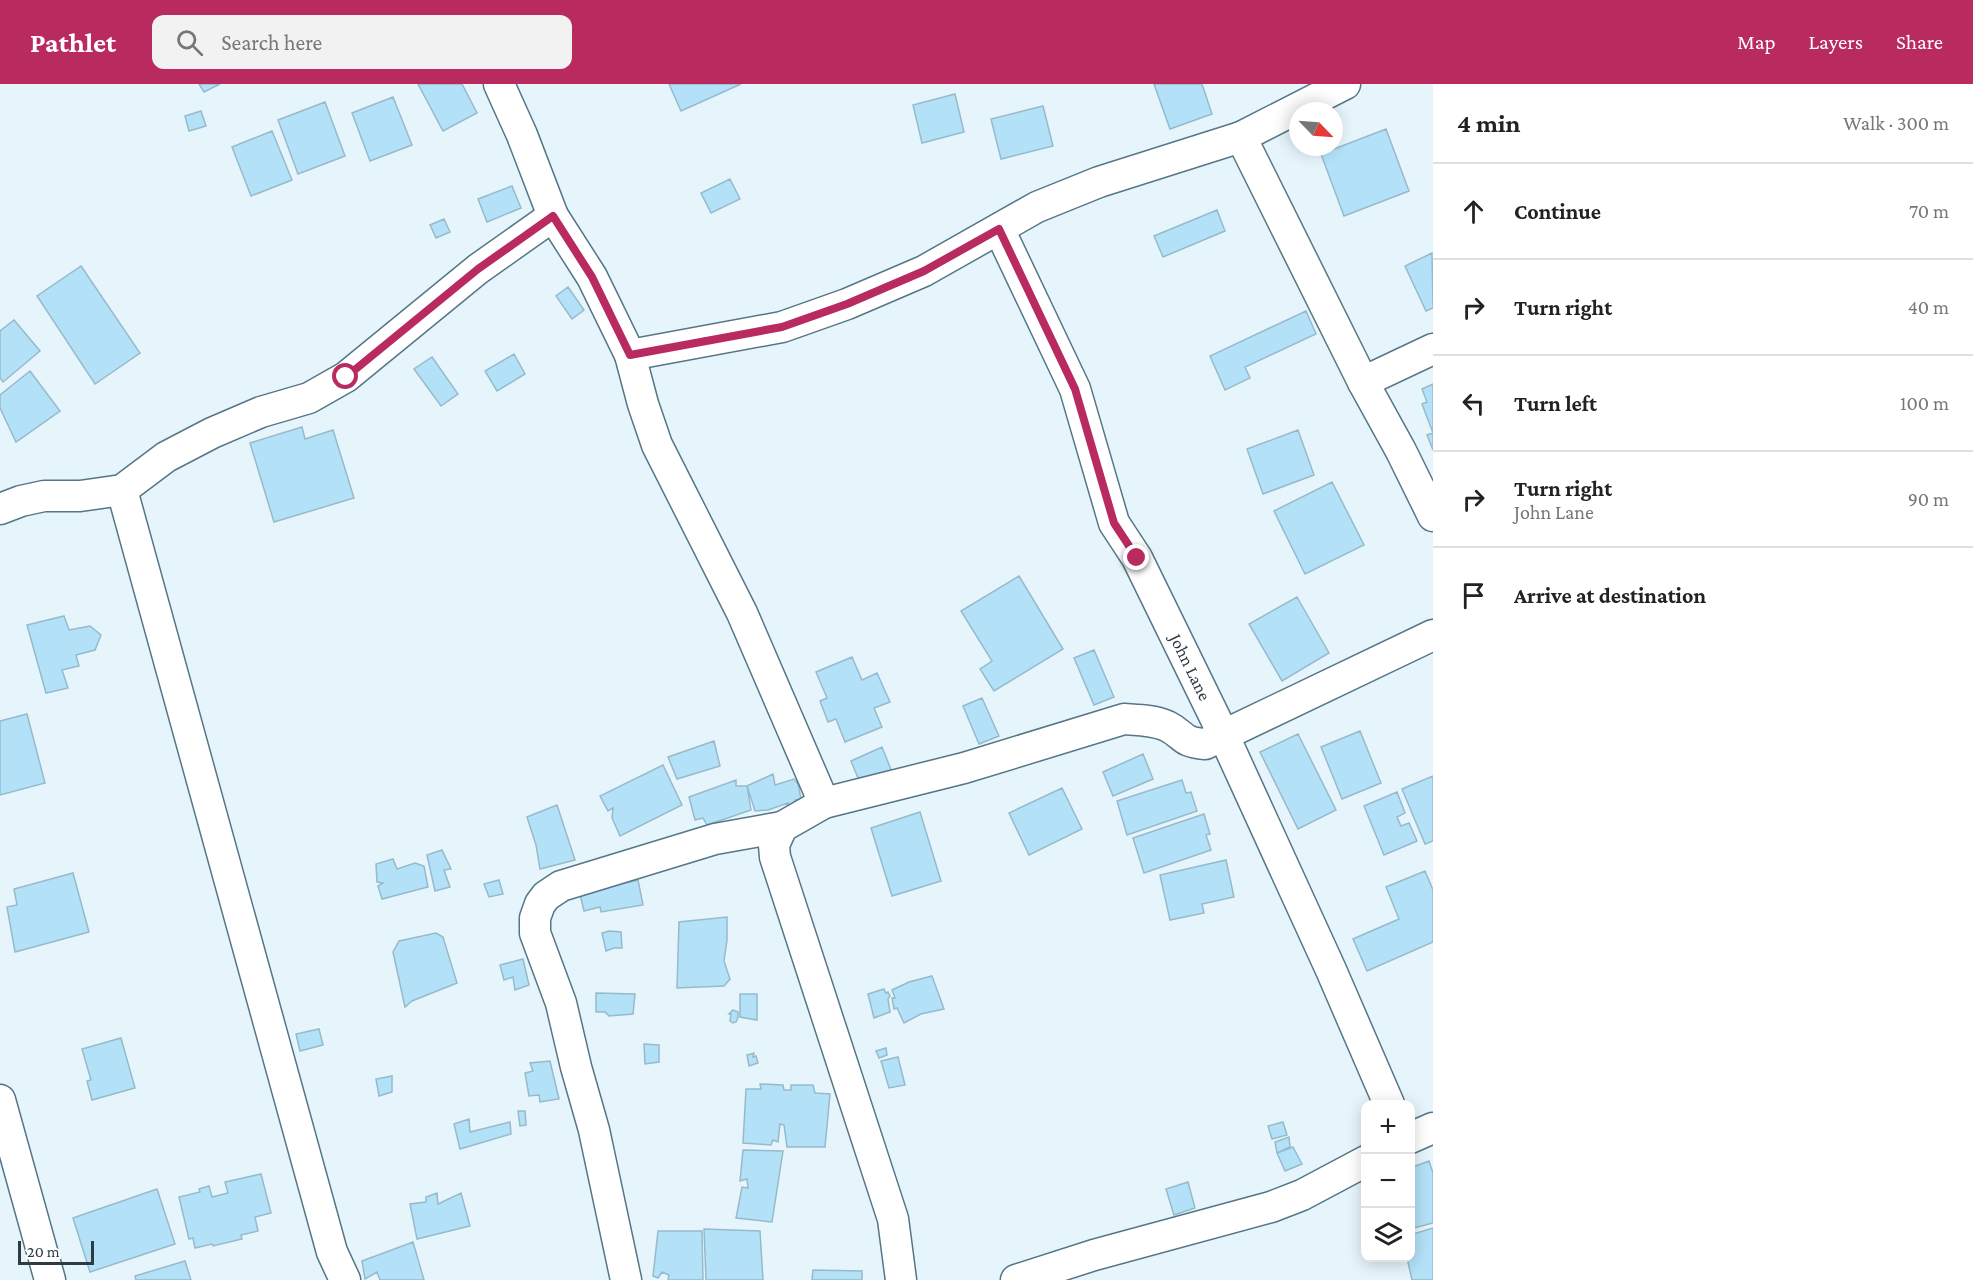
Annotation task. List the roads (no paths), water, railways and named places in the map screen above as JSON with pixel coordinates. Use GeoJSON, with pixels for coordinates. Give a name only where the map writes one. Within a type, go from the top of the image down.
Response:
{"type":"FeatureCollection","features":[{"type":"Feature","properties":{"kind":"street"},"geometry":{"type":"LineString","coordinates":[[499,84],[522,135],[553,216],[592,277],[630,355],[657,445],[742,613],[824,803]]}},
{"type":"Feature","properties":{"kind":"street"},"geometry":{"type":"LineString","coordinates":[[630,355],[782,327],[847,304],[924,271],[1037,207],[1099,182],[1241,137],[1345,84]]}},
{"type":"Feature","properties":{"kind":"street"},"geometry":{"type":"LineString","coordinates":[[1241,137],[1363,382],[1407,461],[1433,516]]}},
{"type":"Feature","properties":{"kind":"street"},"geometry":{"type":"LineString","coordinates":[[0,509],[44,496],[80,496],[122,490],[166,457],[212,433],[261,412],[309,398],[346,377],[478,269],[553,216]]}},
{"type":"Feature","properties":{"kind":"street","name":"John Lane"},"geometry":{"type":"LineString","coordinates":[[999,229],[1075,389],[1114,523],[1137,558],[1224,736],[1331,970],[1387,1100]]}},
{"type":"Feature","properties":{"kind":"street"},"geometry":{"type":"LineString","coordinates":[[1363,382],[1433,349]]}},
{"type":"Feature","properties":{"kind":"street"},"geometry":{"type":"LineString","coordinates":[[122,490],[329,1240],[345,1280]]}},
{"type":"Feature","properties":{"kind":"street"},"geometry":{"type":"LineString","coordinates":[[626,1280],[594,1130],[561,1003],[535,933],[535,918],[546,896],[561,886],[715,839],[782,827],[824,803],[964,768],[1124,718],[1166,726],[1188,743],[1205,744],[1433,635]]}},
{"type":"Feature","properties":{"kind":"street"},"geometry":{"type":"LineString","coordinates":[[782,827],[774,845],[775,857],[893,1219],[901,1280]]}},
{"type":"Feature","properties":{"kind":"street"},"geometry":{"type":"LineString","coordinates":[[0,1100],[50,1280]]}},
{"type":"Feature","properties":{"kind":"street"},"geometry":{"type":"LineString","coordinates":[[1415,1136],[1433,1128]]}},
{"type":"Feature","properties":{"kind":"street"},"geometry":{"type":"LineString","coordinates":[[1016,1280],[1105,1252],[1271,1207],[1302,1195],[1361,1163]]}}]}
